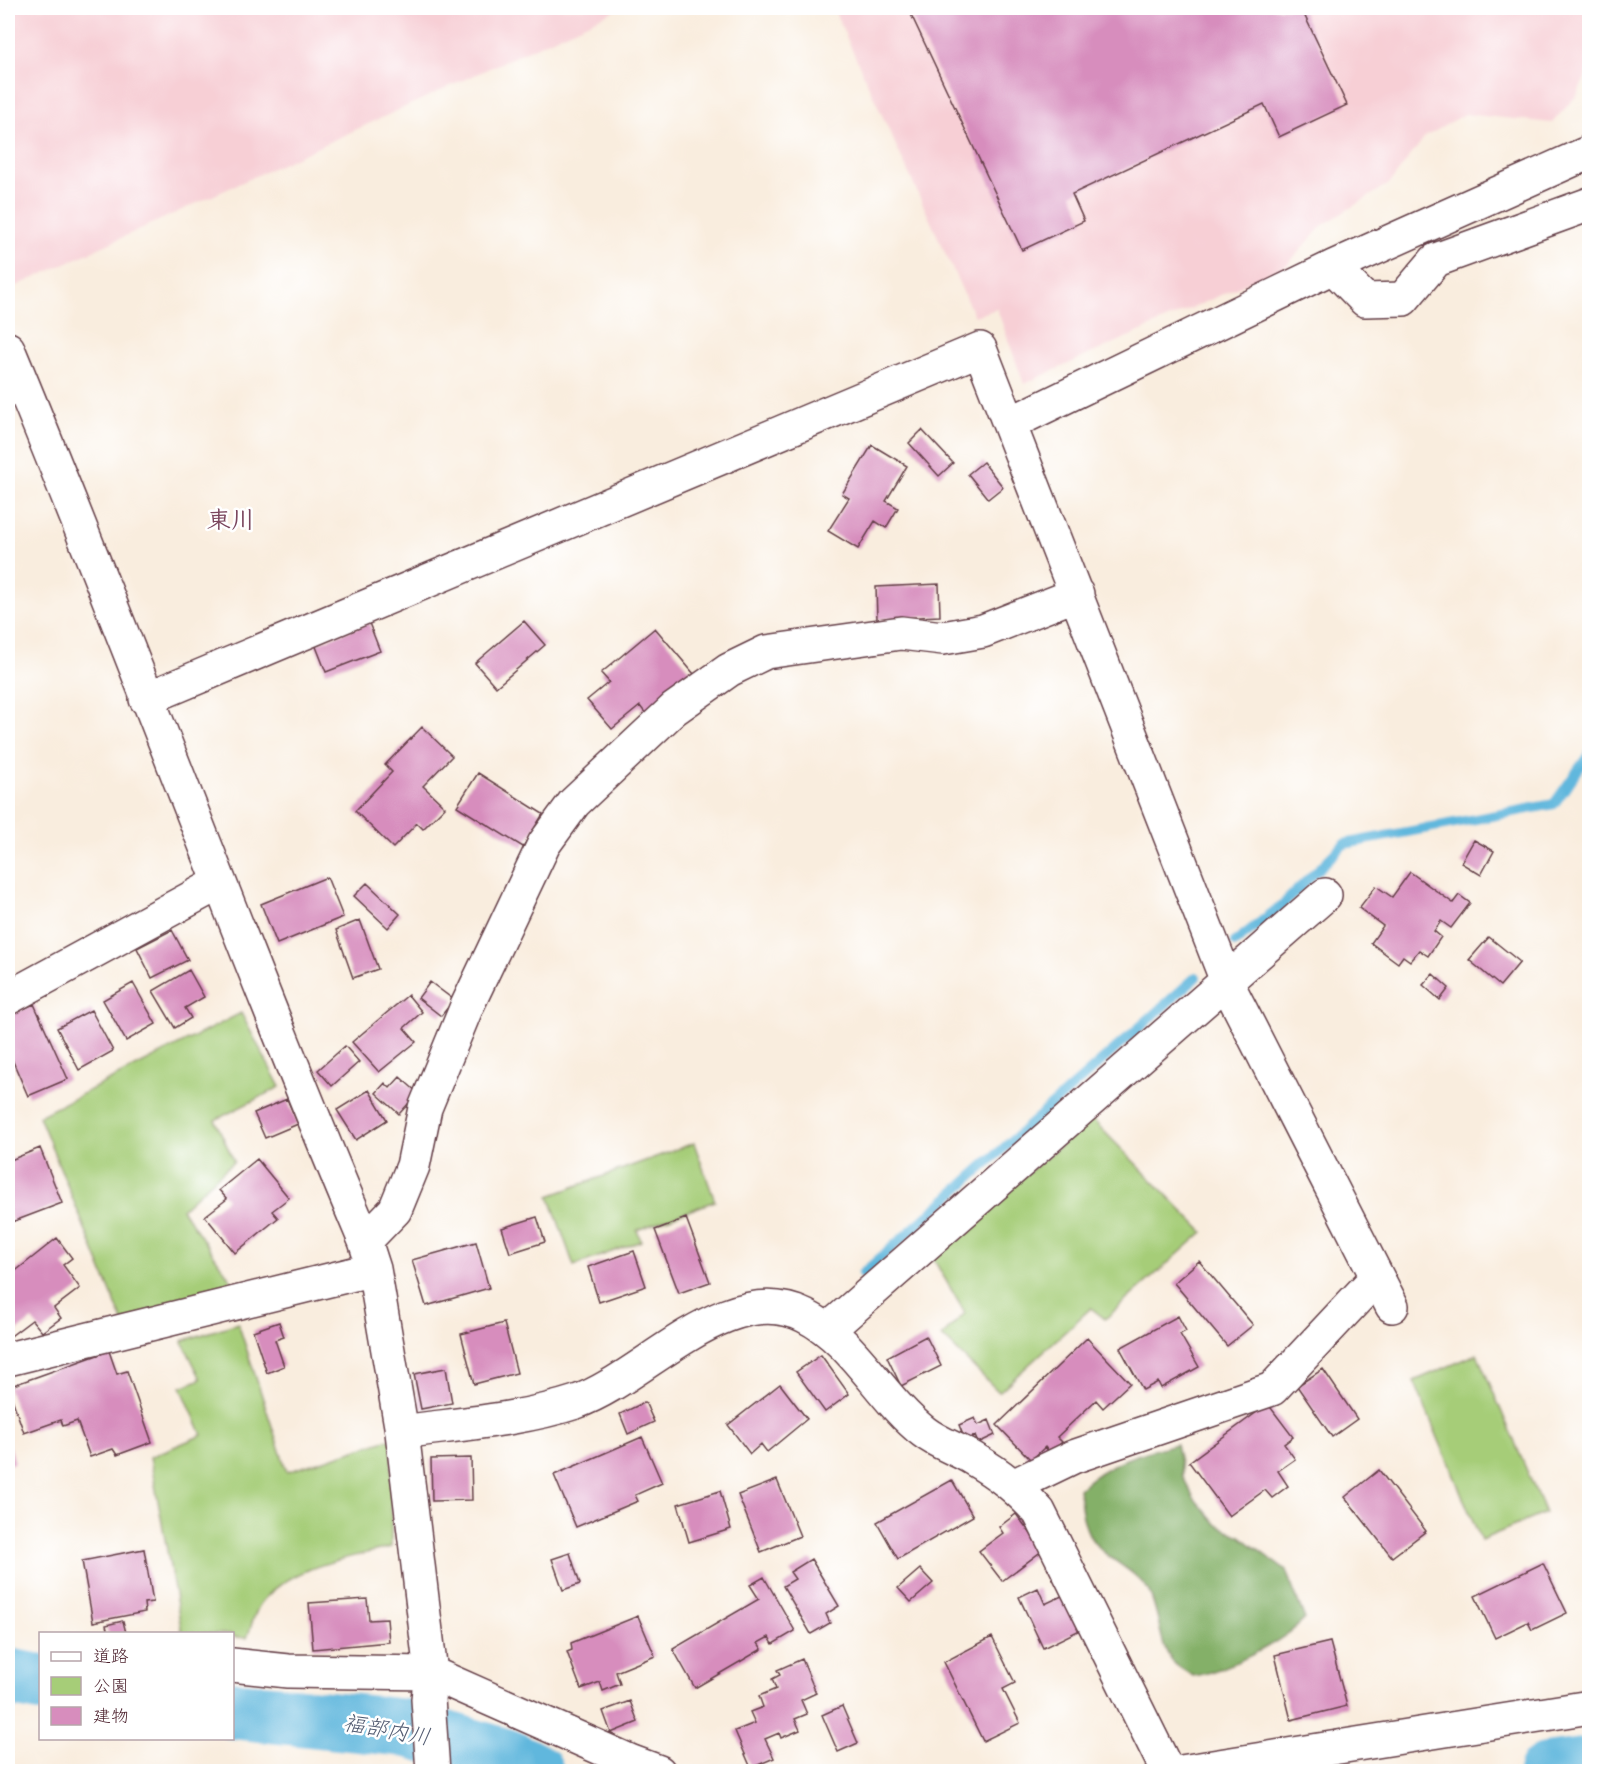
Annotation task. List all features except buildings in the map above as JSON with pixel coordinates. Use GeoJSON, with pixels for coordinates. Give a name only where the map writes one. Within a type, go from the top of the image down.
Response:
{"type":"FeatureCollection","features":[{"type":"Feature","properties":{"kind":"street"},"geometry":{"type":"LineString","coordinates":[[1011,423],[1333,267],[1590,152]]}},
{"type":"Feature","properties":{"kind":"street"},"geometry":{"type":"LineString","coordinates":[[1333,267],[1365,300],[1403,299],[1436,260],[1590,204]]}},
{"type":"Feature","properties":{"kind":"street"},"geometry":{"type":"LineString","coordinates":[[146,699],[980,348],[1226,979],[1392,1306]]}},
{"type":"Feature","properties":{"kind":"street"},"geometry":{"type":"LineString","coordinates":[[8,350],[85,537],[146,699],[284,1049],[370,1255],[402,1432],[429,1686],[433,1772]]}},
{"type":"Feature","properties":{"kind":"street"},"geometry":{"type":"LineString","coordinates":[[8,1359],[370,1255],[395,1210],[413,1166],[424,1108],[467,1006],[544,844],[574,802],[666,716],[729,670],[766,652],[902,633],[943,638],[982,632],[1077,594]]}},
{"type":"Feature","properties":{"kind":"street"},"geometry":{"type":"LineString","coordinates":[[8,998],[219,883]]}},
{"type":"Feature","properties":{"kind":"street"},"geometry":{"type":"LineString","coordinates":[[829,1329],[1226,979],[1325,895]]}},
{"type":"Feature","properties":{"kind":"street"},"geometry":{"type":"LineString","coordinates":[[1015,1485],[1073,1457],[1272,1389],[1377,1277]]}},
{"type":"Feature","properties":{"kind":"street"},"geometry":{"type":"LineString","coordinates":[[402,1432],[544,1411],[577,1402],[609,1388],[713,1320],[747,1308],[776,1308],[802,1314],[829,1329],[901,1410],[925,1433],[1015,1485],[1039,1512],[1168,1772]]}},
{"type":"Feature","properties":{"kind":"street"},"geometry":{"type":"LineString","coordinates":[[234,1665],[429,1686],[659,1772]]}},
{"type":"Feature","properties":{"kind":"street"},"geometry":{"type":"LineString","coordinates":[[1181,1772],[1590,1707]]}},
{"type":"Feature","properties":{"kind":"shaded area"},"geometry":{"type":"Polygon","coordinates":[[[8,8],[620,8],[8,290],[8,8]]]}},
{"type":"Feature","properties":{"kind":"shaded area"},"geometry":{"type":"Polygon","coordinates":[[[833,8],[1589,8],[1589,70],[1577,95],[1552,123],[1465,114],[1425,137],[1389,184],[1323,225],[1287,265],[1024,384],[997,309],[974,316],[833,8]]]}},
{"type":"Feature","properties":{"kind":"green space"},"geometry":{"type":"Polygon","coordinates":[[[241,1013],[280,1087],[215,1120],[234,1161],[182,1209],[236,1287],[123,1322],[39,1116],[241,1013]]]}},
{"type":"Feature","properties":{"kind":"green space"},"geometry":{"type":"Polygon","coordinates":[[[1092,1119],[1203,1232],[1105,1319],[1091,1308],[999,1392],[942,1336],[965,1313],[931,1255],[1092,1119]]]}},
{"type":"Feature","properties":{"kind":"green space"},"geometry":{"type":"Polygon","coordinates":[[[694,1143],[715,1201],[637,1230],[641,1241],[574,1266],[549,1196],[694,1143]]]}},
{"type":"Feature","properties":{"kind":"green space"},"geometry":{"type":"Polygon","coordinates":[[[238,1323],[287,1472],[392,1438],[391,1547],[321,1565],[288,1580],[273,1590],[261,1603],[247,1638],[234,1637],[234,1632],[182,1632],[150,1457],[202,1435],[181,1387],[201,1379],[182,1341],[238,1323]]]}},
{"type":"Feature","properties":{"kind":"green space"},"geometry":{"type":"Polygon","coordinates":[[[1477,1354],[1545,1513],[1481,1540],[1414,1381],[1477,1354]]]}},
{"type":"Feature","properties":{"kind":"green space"},"geometry":{"type":"Polygon","coordinates":[[[1176,1444],[1183,1477],[1194,1498],[1217,1525],[1240,1536],[1286,1571],[1305,1619],[1282,1637],[1252,1655],[1221,1668],[1193,1676],[1176,1665],[1169,1657],[1148,1590],[1135,1575],[1103,1551],[1091,1538],[1081,1508],[1079,1489],[1113,1465],[1137,1455],[1176,1444]]]}},
{"type":"Feature","properties":{"kind":"waterway"},"geometry":{"type":"LineString","coordinates":[[1235,942],[1281,906],[1344,844],[1554,804],[1590,753]]}},
{"type":"Feature","properties":{"kind":"waterway"},"geometry":{"type":"LineString","coordinates":[[862,1274],[1196,977]]}},
{"type":"Feature","properties":{"kind":"waterway","name":"福部内川"},"geometry":{"type":"LineString","coordinates":[[8,1677],[39,1683]]}},
{"type":"Feature","properties":{"kind":"waterway","name":"福部内川"},"geometry":{"type":"LineString","coordinates":[[234,1710],[406,1728],[508,1758],[535,1772]]}},
{"type":"Feature","properties":{"kind":"waterway","name":"福部内川"},"geometry":{"type":"LineString","coordinates":[[1547,1772],[1590,1766]]}},
{"type":"Feature","properties":{"kind":"district","name":"東川"},"geometry":{"type":"Point","coordinates":[231,520]}}]}
